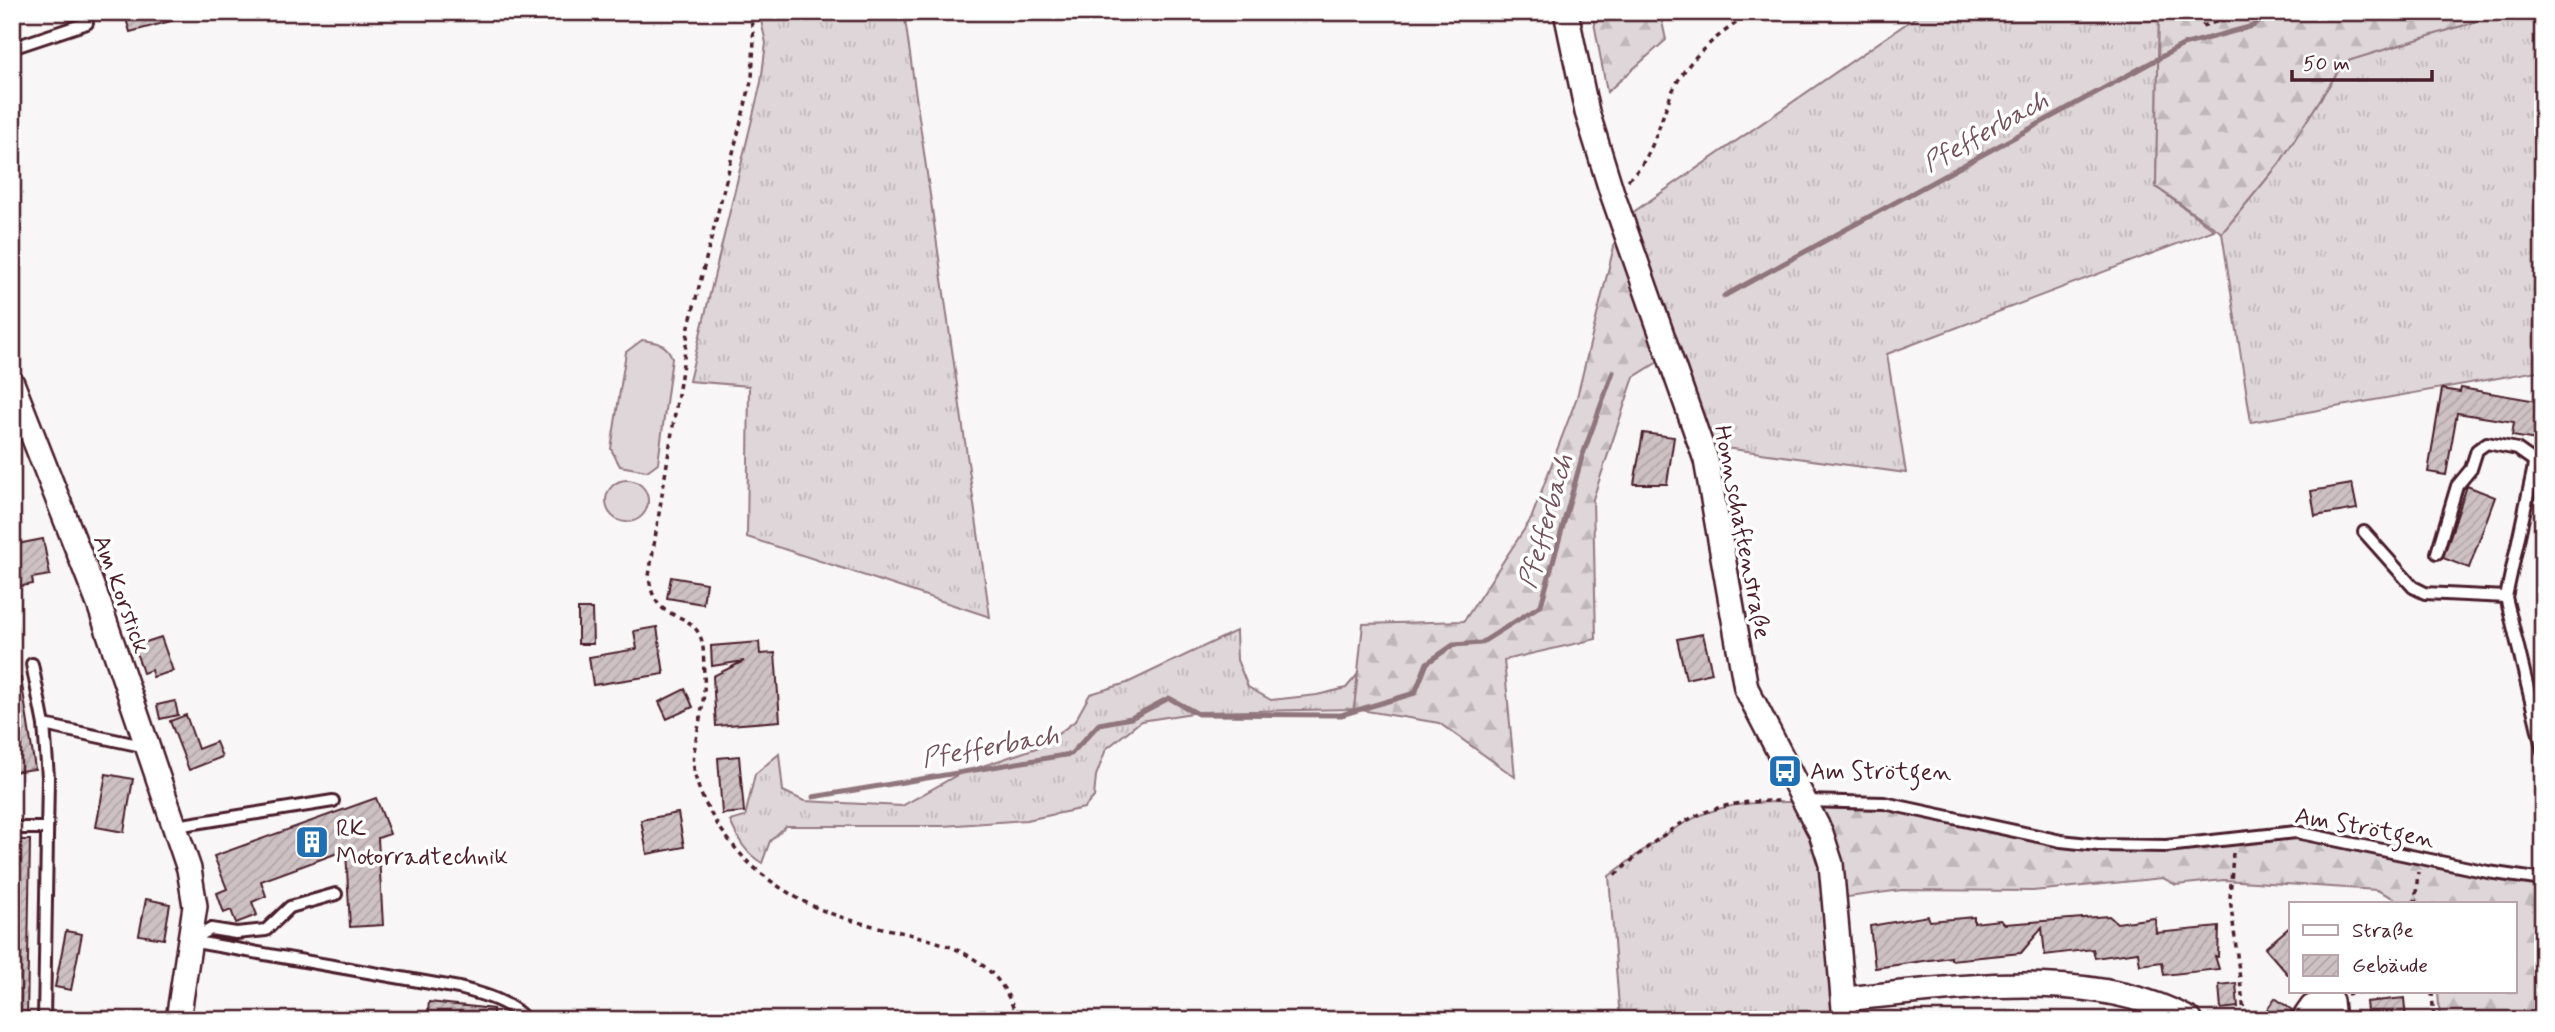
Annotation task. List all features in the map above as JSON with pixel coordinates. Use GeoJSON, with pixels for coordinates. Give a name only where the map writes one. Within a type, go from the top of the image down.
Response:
{"type":"FeatureCollection","features":[{"type":"Feature","properties":{"kind":"street","name":"Honnschaftenstraße"},"geometry":{"type":"LineString","coordinates":[[1566,12],[1587,112],[1612,193],[1706,460],[1746,688],[1821,833],[1831,864],[1844,1009]]}},
{"type":"Feature","properties":{"kind":"street","name":"Am Korstick"},"geometry":{"type":"LineString","coordinates":[[12,383],[99,604],[176,826],[195,906],[177,1020]]}},
{"type":"Feature","properties":{"kind":"street"},"geometry":{"type":"LineString","coordinates":[[1844,1009],[2000,986],[2095,990],[2173,1010],[2190,1020]]}},
{"type":"Feature","properties":{"kind":"street"},"geometry":{"type":"LineString","coordinates":[[2303,1020],[2312,1007],[2331,1001],[2333,1020]]}},
{"type":"Feature","properties":{"kind":"lane"},"geometry":{"type":"LineString","coordinates":[[12,48],[87,23]]}},
{"type":"Feature","properties":{"kind":"lane"},"geometry":{"type":"LineString","coordinates":[[2437,554],[2457,486],[2471,469],[2477,450],[2487,443],[2527,453],[2534,461],[2533,471],[2506,597],[2543,751]]}},
{"type":"Feature","properties":{"kind":"lane"},"geometry":{"type":"LineString","coordinates":[[2364,532],[2413,587],[2425,593],[2506,597]]}},
{"type":"Feature","properties":{"kind":"lane"},"geometry":{"type":"LineString","coordinates":[[32,664],[44,725],[48,777],[44,1020]]}},
{"type":"Feature","properties":{"kind":"lane"},"geometry":{"type":"LineString","coordinates":[[44,725],[149,747]]}},
{"type":"Feature","properties":{"kind":"lane"},"geometry":{"type":"LineString","coordinates":[[176,826],[333,801]]}},
{"type":"Feature","properties":{"kind":"lane","name":"Am Strötgen"},"geometry":{"type":"LineString","coordinates":[[1805,801],[1884,803],[2061,841],[2098,845],[2166,846],[2296,832],[2488,872],[2543,880]]}},
{"type":"Feature","properties":{"kind":"lane"},"geometry":{"type":"LineString","coordinates":[[12,828],[47,828]]}},
{"type":"Feature","properties":{"kind":"lane"},"geometry":{"type":"LineString","coordinates":[[190,941],[211,929],[236,933],[266,930],[290,907],[336,894]]}},
{"type":"Feature","properties":{"kind":"lane"},"geometry":{"type":"LineString","coordinates":[[190,941],[459,988],[486,995],[520,1012],[526,1020]]}},
{"type":"Feature","properties":{"kind":"path"},"geometry":{"type":"LineString","coordinates":[[750,12],[754,40],[752,78],[689,326],[649,576],[651,593],[657,606],[691,626],[700,636],[706,695],[693,755],[701,794],[746,859],[780,887],[833,915],[922,935],[952,946],[979,963],[998,983],[1014,1008],[1017,1020]]}},
{"type":"Feature","properties":{"kind":"path"},"geometry":{"type":"LineString","coordinates":[[1612,193],[1631,177],[1647,156],[1674,88],[1691,60],[1710,41],[1752,12]]}},
{"type":"Feature","properties":{"kind":"path"},"geometry":{"type":"LineString","coordinates":[[2202,26],[2250,12]]}},
{"type":"Feature","properties":{"kind":"path"},"geometry":{"type":"LineString","coordinates":[[1615,875],[1667,830],[1714,808],[1756,800],[1805,801]]}},
{"type":"Feature","properties":{"kind":"path"},"geometry":{"type":"LineString","coordinates":[[2236,837],[2230,898],[2245,1020]]}},
{"type":"Feature","properties":{"kind":"path"},"geometry":{"type":"LineString","coordinates":[[2415,902],[2421,857]]}},
{"type":"Feature","properties":{"kind":"path"},"geometry":{"type":"LineString","coordinates":[[2432,993],[2434,1020]]}},
{"type":"Feature","properties":{"kind":"green space"},"geometry":{"type":"Polygon","coordinates":[[[759,12],[904,12],[990,617],[747,537],[749,386],[689,381],[761,82],[766,43],[759,12]]]}},
{"type":"Feature","properties":{"kind":"green space"},"geometry":{"type":"Polygon","coordinates":[[[1592,12],[1660,12],[1666,40],[1607,92],[1592,12]]]}},
{"type":"Feature","properties":{"kind":"green space"},"geometry":{"type":"Polygon","coordinates":[[[1923,12],[2159,12],[2156,187],[2214,230],[1887,354],[1906,473],[1704,445],[1622,220],[1923,12]]]}},
{"type":"Feature","properties":{"kind":"green space"},"geometry":{"type":"Polygon","coordinates":[[[2159,12],[2507,12],[2344,62],[2279,164],[2222,233],[2156,187],[2159,12]]]}},
{"type":"Feature","properties":{"kind":"green space"},"geometry":{"type":"Polygon","coordinates":[[[2507,12],[2543,12],[2543,370],[2251,422],[2222,233],[2279,164],[2344,62],[2507,12]]]}},
{"type":"Feature","properties":{"kind":"green space"},"geometry":{"type":"Polygon","coordinates":[[[1620,222],[1669,355],[1634,377],[1593,499],[1596,639],[1504,660],[1515,777],[1439,723],[1354,709],[1363,624],[1464,621],[1531,519],[1577,397],[1620,222]]]}},
{"type":"Feature","properties":{"kind":"green space"},"geometry":{"type":"Polygon","coordinates":[[[642,340],[664,346],[672,358],[658,463],[647,471],[620,466],[611,449],[626,352],[642,340]]]}},
{"type":"Feature","properties":{"kind":"green space"},"geometry":{"type":"Polygon","coordinates":[[[627,480],[642,486],[648,501],[642,516],[627,522],[612,516],[606,501],[612,486],[627,480]]]}},
{"type":"Feature","properties":{"kind":"green space"},"geometry":{"type":"Polygon","coordinates":[[[1236,631],[1237,660],[1248,687],[1271,700],[1317,695],[1346,688],[1358,674],[1354,709],[1199,712],[1141,721],[1106,749],[1096,776],[1094,797],[1084,808],[1027,820],[943,826],[786,826],[770,841],[762,863],[743,845],[730,821],[745,817],[755,774],[779,754],[783,791],[804,801],[902,806],[959,774],[1042,746],[1075,721],[1090,694],[1127,683],[1236,631]]]}},
{"type":"Feature","properties":{"kind":"green space"},"geometry":{"type":"Polygon","coordinates":[[[1802,802],[1819,834],[1844,1020],[1620,1020],[1609,876],[1659,838],[1700,815],[1747,804],[1802,802]]]}},
{"type":"Feature","properties":{"kind":"green space"},"geometry":{"type":"Polygon","coordinates":[[[1808,803],[1899,807],[2011,836],[2076,847],[2294,836],[2543,881],[2543,1020],[2440,1020],[2438,993],[2516,993],[2516,902],[2401,902],[2377,890],[2224,880],[2176,885],[2163,878],[2033,891],[1902,890],[1840,898],[1808,803]]]}},
{"type":"Feature","properties":{"kind":"building"},"geometry":{"type":"Polygon","coordinates":[[[124,12],[186,12],[186,17],[130,32],[124,12]]]}},
{"type":"Feature","properties":{"kind":"building"},"geometry":{"type":"Polygon","coordinates":[[[2461,388],[2543,402],[2543,441],[2512,436],[2514,422],[2457,413],[2446,475],[2428,472],[2442,389],[2460,392],[2461,388]]]}},
{"type":"Feature","properties":{"kind":"building"},"geometry":{"type":"Polygon","coordinates":[[[1643,433],[1674,437],[1667,484],[1634,484],[1643,433]]]}},
{"type":"Feature","properties":{"kind":"building"},"geometry":{"type":"Polygon","coordinates":[[[2352,484],[2357,509],[2315,516],[2311,491],[2352,484]]]}},
{"type":"Feature","properties":{"kind":"building"},"geometry":{"type":"Polygon","coordinates":[[[2467,486],[2495,497],[2469,568],[2443,558],[2467,486]]]}},
{"type":"Feature","properties":{"kind":"building"},"geometry":{"type":"Polygon","coordinates":[[[43,539],[50,575],[32,578],[33,584],[12,588],[12,549],[18,548],[17,544],[43,539]]]}},
{"type":"Feature","properties":{"kind":"building"},"geometry":{"type":"Polygon","coordinates":[[[671,577],[706,583],[703,604],[667,598],[671,577]]]}},
{"type":"Feature","properties":{"kind":"building"},"geometry":{"type":"Polygon","coordinates":[[[578,609],[592,609],[593,644],[578,644],[578,609]]]}},
{"type":"Feature","properties":{"kind":"building"},"geometry":{"type":"Polygon","coordinates":[[[657,627],[664,674],[593,685],[589,657],[637,649],[634,631],[657,627]]]}},
{"type":"Feature","properties":{"kind":"building"},"geometry":{"type":"Polygon","coordinates":[[[1703,634],[1712,673],[1686,679],[1677,639],[1703,634]]]}},
{"type":"Feature","properties":{"kind":"building"},"geometry":{"type":"Polygon","coordinates":[[[161,637],[173,671],[153,677],[151,670],[143,673],[134,646],[161,637]]]}},
{"type":"Feature","properties":{"kind":"building"},"geometry":{"type":"Polygon","coordinates":[[[759,642],[760,654],[775,653],[780,721],[716,726],[713,676],[744,661],[712,666],[711,646],[759,642]]]}},
{"type":"Feature","properties":{"kind":"building"},"geometry":{"type":"Polygon","coordinates":[[[21,678],[35,769],[12,772],[12,679],[21,678]]]}},
{"type":"Feature","properties":{"kind":"building"},"geometry":{"type":"Polygon","coordinates":[[[685,689],[693,707],[667,719],[659,702],[685,689]]]}},
{"type":"Feature","properties":{"kind":"building"},"geometry":{"type":"Polygon","coordinates":[[[175,701],[178,715],[160,719],[157,705],[175,701]]]}},
{"type":"Feature","properties":{"kind":"building"},"geometry":{"type":"Polygon","coordinates":[[[186,715],[198,749],[216,742],[222,757],[189,770],[170,721],[186,715]]]}},
{"type":"Feature","properties":{"kind":"building"},"geometry":{"type":"Polygon","coordinates":[[[739,756],[744,812],[722,814],[718,758],[739,756]]]}},
{"type":"Feature","properties":{"kind":"building"},"geometry":{"type":"Polygon","coordinates":[[[106,774],[133,779],[124,832],[96,827],[106,774]]]}},
{"type":"Feature","properties":{"kind":"building"},"geometry":{"type":"Polygon","coordinates":[[[376,798],[390,834],[378,838],[383,925],[350,927],[346,850],[261,881],[266,896],[252,902],[257,915],[236,923],[231,910],[224,913],[217,893],[227,889],[214,856],[376,798]]]}},
{"type":"Feature","properties":{"kind":"building"},"geometry":{"type":"Polygon","coordinates":[[[678,813],[684,847],[647,854],[641,820],[678,813]]]}},
{"type":"Feature","properties":{"kind":"building"},"geometry":{"type":"Polygon","coordinates":[[[12,840],[30,840],[27,1020],[12,1020],[12,840]]]}},
{"type":"Feature","properties":{"kind":"building"},"geometry":{"type":"Polygon","coordinates":[[[146,899],[170,904],[164,939],[139,935],[146,899]]]}},
{"type":"Feature","properties":{"kind":"building"},"geometry":{"type":"Polygon","coordinates":[[[1928,916],[1930,921],[1974,917],[1974,923],[2000,920],[2005,924],[2109,916],[2117,923],[2155,918],[2156,933],[2219,927],[2218,957],[2215,956],[2219,969],[2164,975],[2162,962],[2140,965],[2138,952],[2095,958],[2093,949],[2045,955],[2042,928],[2021,953],[1951,960],[1951,957],[1875,968],[1870,926],[1928,916]]]}},
{"type":"Feature","properties":{"kind":"building"},"geometry":{"type":"Polygon","coordinates":[[[2289,928],[2289,976],[2265,948],[2289,928]]]}},
{"type":"Feature","properties":{"kind":"building"},"geometry":{"type":"Polygon","coordinates":[[[66,931],[82,934],[71,990],[55,987],[66,931]]]}},
{"type":"Feature","properties":{"kind":"building"},"geometry":{"type":"Polygon","coordinates":[[[2236,983],[2238,1007],[2221,1009],[2219,985],[2236,983]]]}},
{"type":"Feature","properties":{"kind":"building"},"geometry":{"type":"Polygon","coordinates":[[[2275,998],[2292,1010],[2286,1020],[2272,1020],[2264,1014],[2275,998]]]}},
{"type":"Feature","properties":{"kind":"building"},"geometry":{"type":"Polygon","coordinates":[[[2404,998],[2406,1020],[2368,1020],[2366,1002],[2404,998]]]}},
{"type":"Feature","properties":{"kind":"building"},"geometry":{"type":"Polygon","coordinates":[[[429,1002],[493,1009],[493,1020],[427,1020],[429,1002]]]}},
{"type":"Feature","properties":{"kind":"waterway","name":"Pfefferbach"},"geometry":{"type":"LineString","coordinates":[[1724,296],[2183,45],[2253,26],[2269,12]]}},
{"type":"Feature","properties":{"kind":"waterway","name":"Pfefferbach"},"geometry":{"type":"LineString","coordinates":[[813,797],[1071,754],[1099,724],[1131,718],[1169,698],[1198,714],[1341,715],[1415,693],[1427,663],[1453,645],[1481,643],[1541,605],[1582,457],[1613,372]]}},
{"type":"Feature","properties":{"kind":"place","name":"Am Strötgen"},"geometry":{"type":"Point","coordinates":[1785,771]}},
{"type":"Feature","properties":{"kind":"place","name":"RK Motorradtechnik"},"geometry":{"type":"Point","coordinates":[312,842]}}]}
